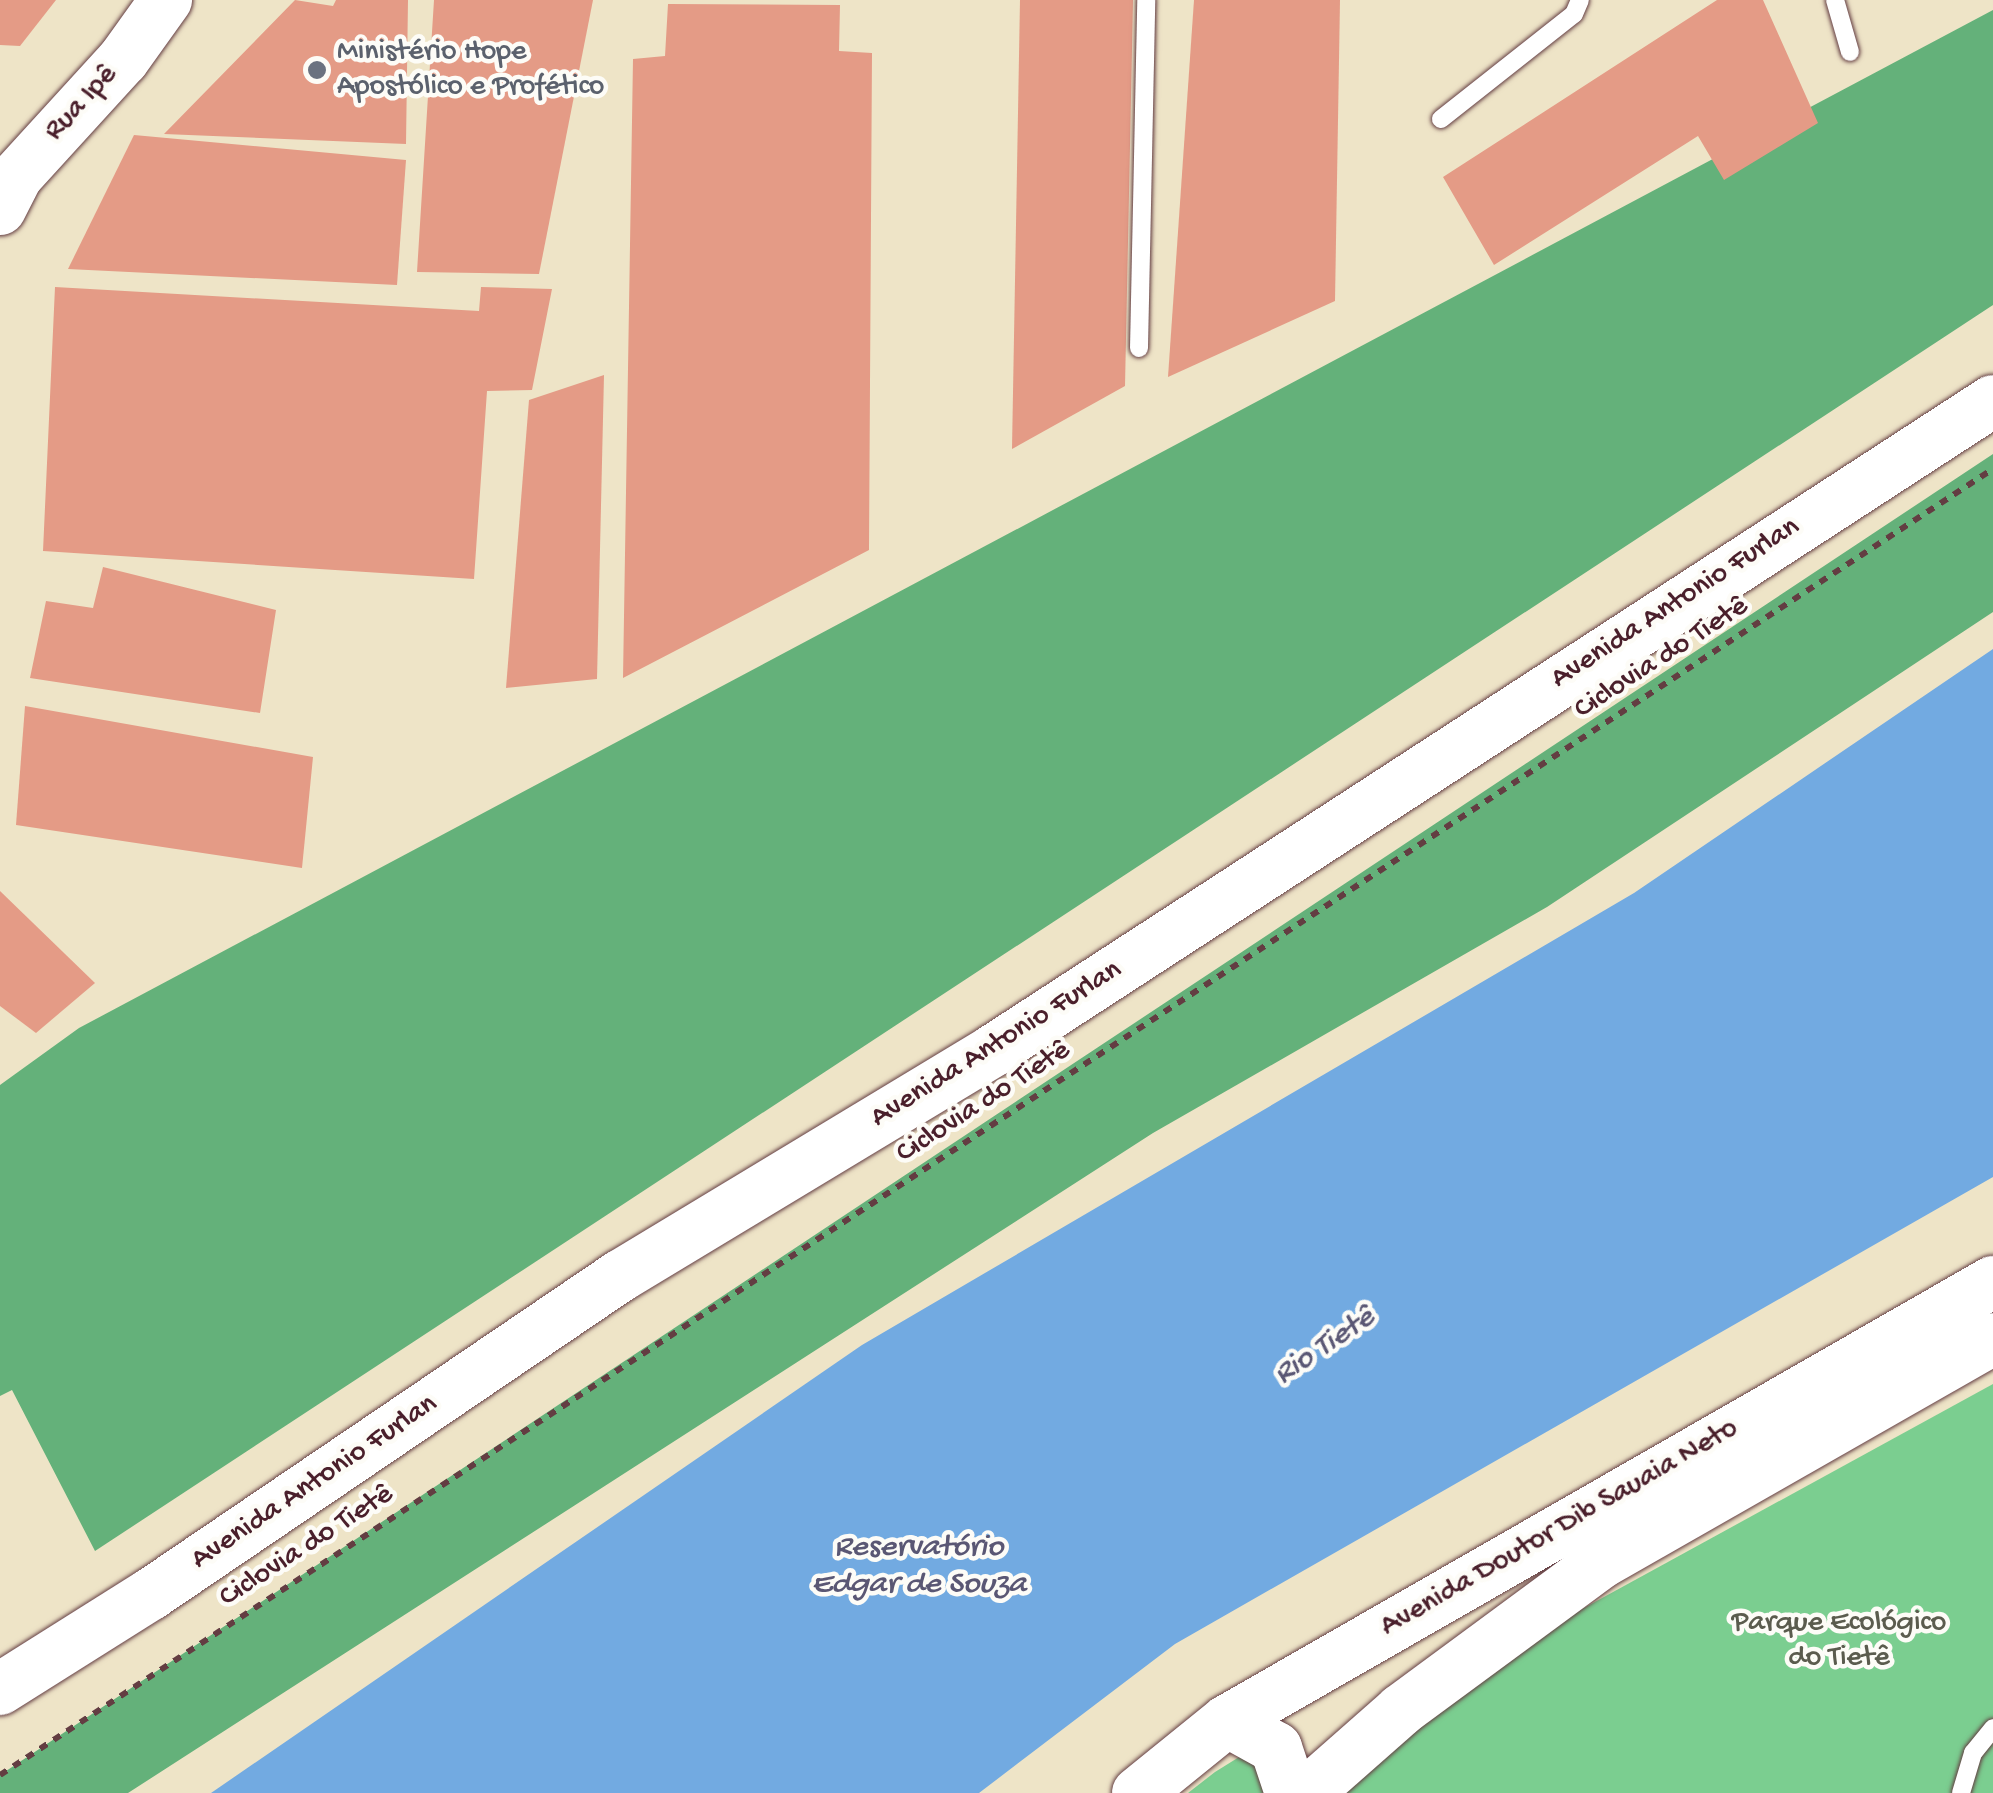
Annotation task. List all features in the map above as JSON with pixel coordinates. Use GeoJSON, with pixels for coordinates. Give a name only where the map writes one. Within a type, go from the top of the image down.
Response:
{"type":"FeatureCollection","features":[{"type":"Feature","properties":{"kind":"main road","name":"Rua Ipê"},"geometry":{"type":"LineString","coordinates":[[0,210],[16,177],[123,60],[166,0]]}},
{"type":"Feature","properties":{"kind":"main road","name":"Avenida Antonio Furlan"},"geometry":{"type":"LineString","coordinates":[[0,1688],[620,1276],[994,1050],[1602,649],[1993,401]]}},
{"type":"Feature","properties":{"kind":"main road","name":"Avenida Doutor Dib Sauaia Neto"},"geometry":{"type":"LineString","coordinates":[[1138,1793],[1227,1721],[1993,1282]]}},
{"type":"Feature","properties":{"kind":"main road","name":"Avenida Doutor Dib Sauaia Neto"},"geometry":{"type":"LineString","coordinates":[[1307,1793],[1401,1710],[1602,1562],[1993,1339]]}},
{"type":"Feature","properties":{"kind":"main road"},"geometry":{"type":"LineString","coordinates":[[1227,1721],[1276,1748],[1291,1793]]}},
{"type":"Feature","properties":{"kind":"lane"},"geometry":{"type":"LineString","coordinates":[[1139,348],[1146,0]]}},
{"type":"Feature","properties":{"kind":"lane"},"geometry":{"type":"LineString","coordinates":[[1441,119],[1574,14],[1580,0]]}},
{"type":"Feature","properties":{"kind":"lane"},"geometry":{"type":"LineString","coordinates":[[1835,0],[1850,52]]}},
{"type":"Feature","properties":{"kind":"lane"},"geometry":{"type":"LineString","coordinates":[[1961,1793],[1972,1752],[1993,1728]]}},
{"type":"Feature","properties":{"kind":"path","name":"Ciclovia do Tietê"},"geometry":{"type":"LineString","coordinates":[[0,1775],[1993,469]]}},
{"type":"Feature","properties":{"kind":"green space"},"geometry":{"type":"Polygon","coordinates":[[[1993,10],[1993,305],[95,1551],[12,1390],[0,1396],[0,1085],[79,1028],[1993,10]]]}},
{"type":"Feature","properties":{"kind":"green space"},"geometry":{"type":"Polygon","coordinates":[[[1993,454],[1993,612],[1547,907],[1153,1133],[128,1793],[0,1793],[0,1775],[1993,454]]]}},
{"type":"Feature","properties":{"kind":"green space","name":"Parque Ecológico do Tietê"},"geometry":{"type":"Polygon","coordinates":[[[1993,1384],[1993,1793],[1330,1793],[1540,1632],[1993,1384]]]}},
{"type":"Feature","properties":{"kind":"green space"},"geometry":{"type":"Polygon","coordinates":[[[1252,1749],[1268,1793],[1188,1793],[1215,1772],[1252,1749]]]}},
{"type":"Feature","properties":{"kind":"water","name":"Reservatório Edgar de Souza"},"geometry":{"type":"Polygon","coordinates":[[[1993,649],[1993,1177],[1175,1644],[979,1793],[211,1793],[862,1345],[1634,893],[1993,649]]]}},
{"type":"Feature","properties":{"kind":"building"},"geometry":{"type":"Polygon","coordinates":[[[0,0],[56,0],[20,46],[0,45],[0,0]]]}},
{"type":"Feature","properties":{"kind":"building","name":"Ministério Hope Apostólico e Profético"},"geometry":{"type":"Polygon","coordinates":[[[295,0],[333,6],[336,0],[408,0],[406,144],[164,134],[295,0]]]}},
{"type":"Feature","properties":{"kind":"building"},"geometry":{"type":"Polygon","coordinates":[[[434,0],[593,0],[539,274],[417,272],[434,0]]]}},
{"type":"Feature","properties":{"kind":"building"},"geometry":{"type":"Polygon","coordinates":[[[1020,0],[1133,0],[1125,386],[1012,449],[1020,0]]]}},
{"type":"Feature","properties":{"kind":"building"},"geometry":{"type":"Polygon","coordinates":[[[1194,0],[1340,0],[1335,301],[1168,377],[1194,0]]]}},
{"type":"Feature","properties":{"kind":"building"},"geometry":{"type":"Polygon","coordinates":[[[1717,0],[1763,0],[1818,123],[1724,180],[1698,136],[1494,265],[1443,177],[1717,0]]]}},
{"type":"Feature","properties":{"kind":"building"},"geometry":{"type":"Polygon","coordinates":[[[668,4],[840,5],[839,51],[872,53],[869,550],[623,678],[633,59],[665,56],[668,4]]]}},
{"type":"Feature","properties":{"kind":"building"},"geometry":{"type":"Polygon","coordinates":[[[134,135],[406,160],[397,285],[68,269],[134,135]]]}},
{"type":"Feature","properties":{"kind":"building"},"geometry":{"type":"Polygon","coordinates":[[[55,287],[479,311],[481,287],[552,289],[532,390],[487,391],[474,579],[43,551],[55,287]]]}},
{"type":"Feature","properties":{"kind":"building"},"geometry":{"type":"Polygon","coordinates":[[[604,375],[597,679],[506,688],[529,400],[604,375]]]}},
{"type":"Feature","properties":{"kind":"building"},"geometry":{"type":"Polygon","coordinates":[[[103,567],[276,610],[260,713],[30,678],[46,601],[93,608],[103,567]]]}},
{"type":"Feature","properties":{"kind":"building"},"geometry":{"type":"Polygon","coordinates":[[[25,706],[313,757],[302,868],[16,825],[25,706]]]}},
{"type":"Feature","properties":{"kind":"building"},"geometry":{"type":"Polygon","coordinates":[[[0,891],[95,983],[36,1033],[0,1006],[0,891]]]}},
{"type":"Feature","properties":{"kind":"place","name":"Ministério Hope Apostólico e Profético"},"geometry":{"type":"Point","coordinates":[317,70]}},
{"type":"Feature","properties":{"kind":"water label","name":"Rio Tietê"},"geometry":{"type":"Point","coordinates":[1325,1347]}}]}
